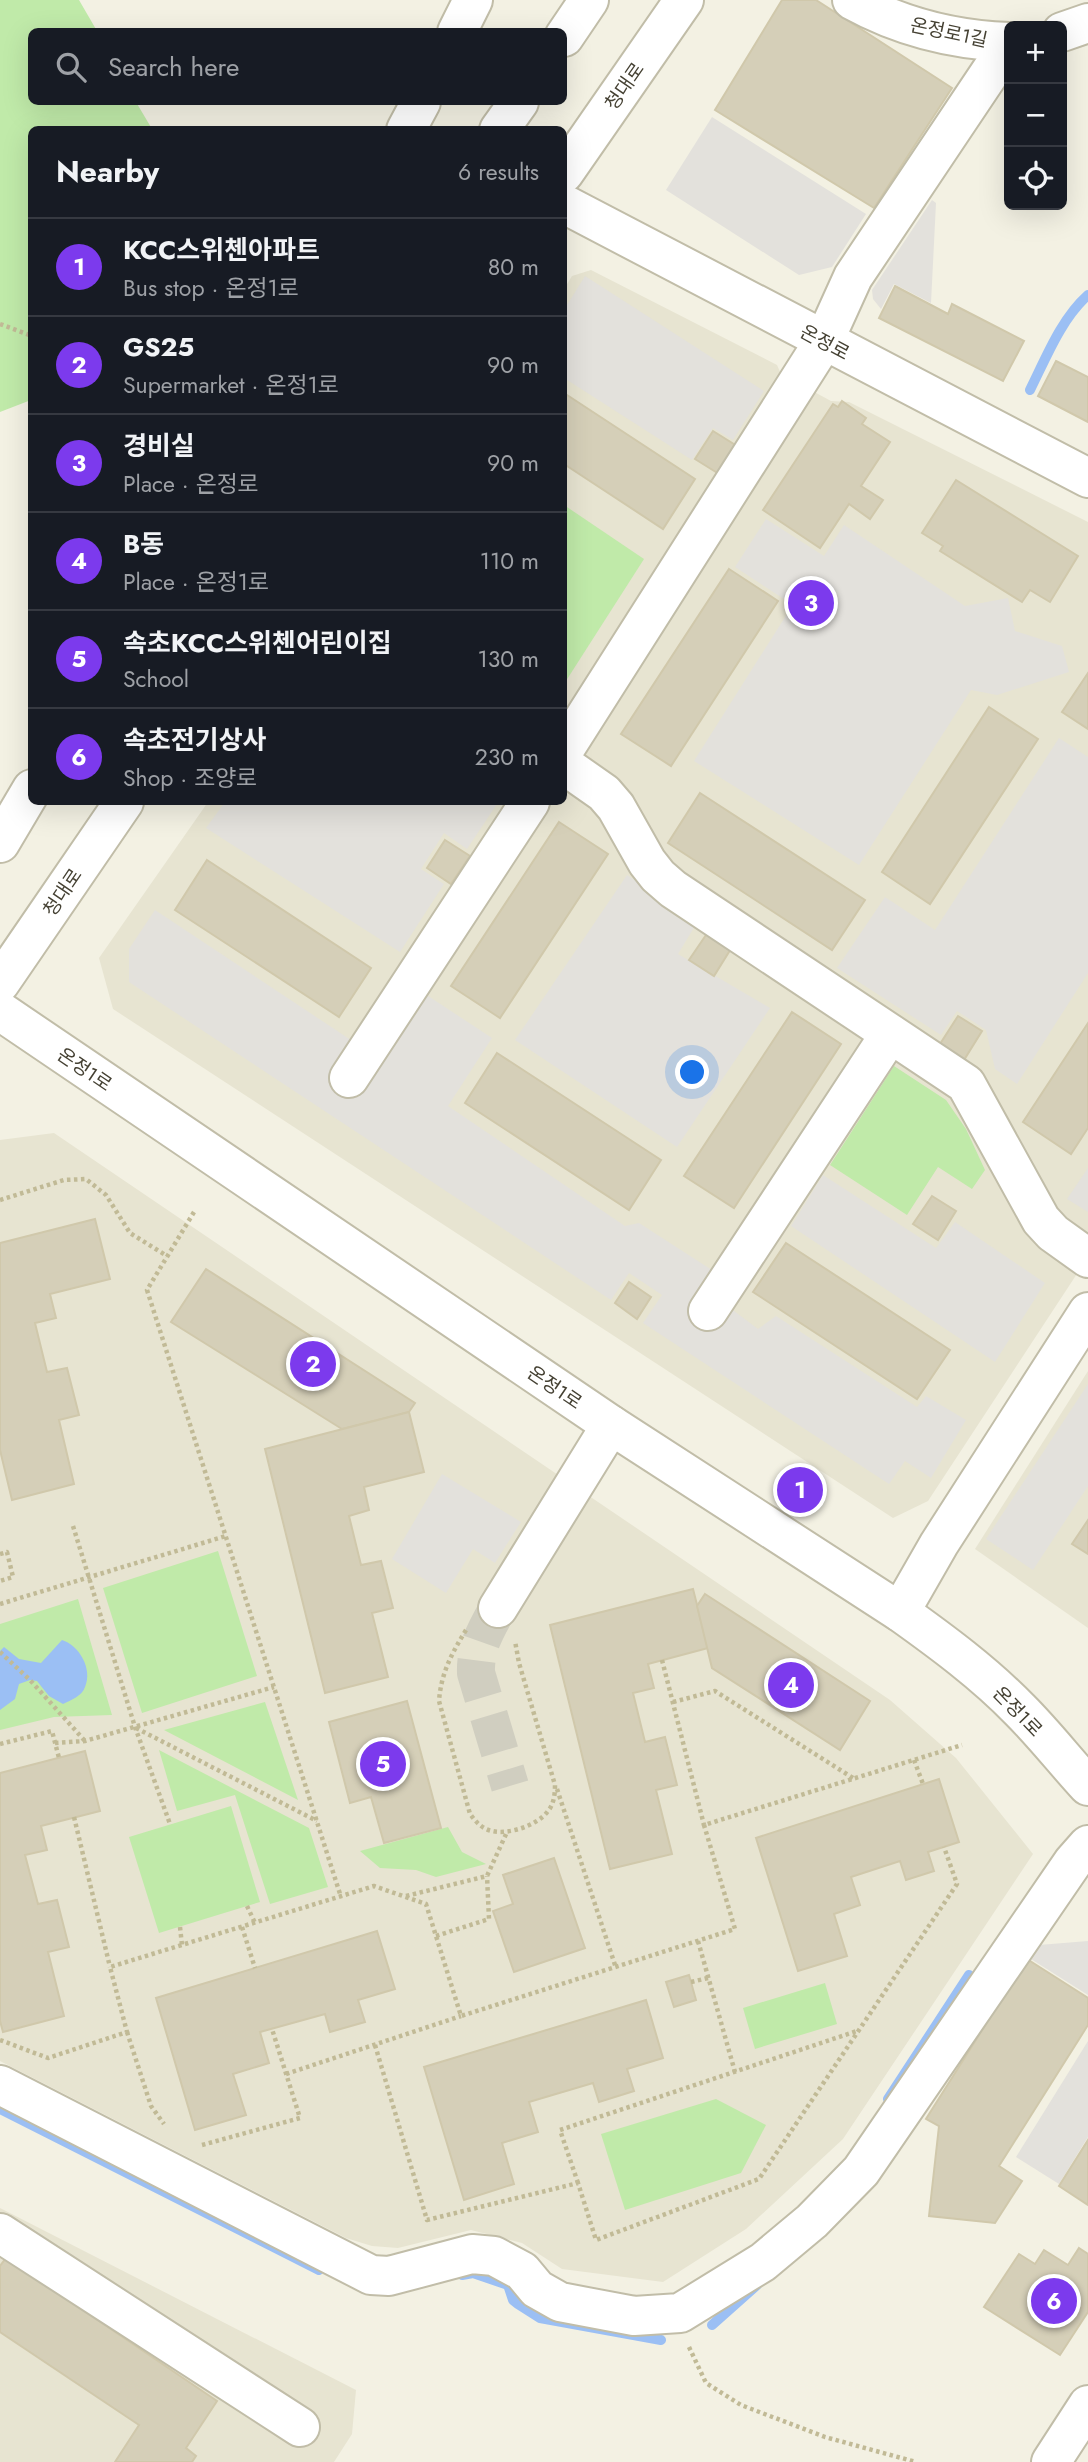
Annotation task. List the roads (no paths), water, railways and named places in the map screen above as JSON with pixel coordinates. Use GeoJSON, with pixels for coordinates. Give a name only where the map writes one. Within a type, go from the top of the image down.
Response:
{"type":"FeatureCollection","features":[{"type":"Feature","properties":{"kind":"street"},"geometry":{"type":"LineString","coordinates":[[459,28],[473,0]]}},
{"type":"Feature","properties":{"kind":"street"},"geometry":{"type":"LineString","coordinates":[[567,33],[589,0]]}},
{"type":"Feature","properties":{"kind":"street","name":"청대로"},"geometry":{"type":"LineString","coordinates":[[567,169],[684,0]]}},
{"type":"Feature","properties":{"kind":"street","name":"온정로1길"},"geometry":{"type":"LineString","coordinates":[[852,0],[876,13],[938,33],[1004,43]]}},
{"type":"Feature","properties":{"kind":"street"},"geometry":{"type":"LineString","coordinates":[[1067,30],[1088,23]]}},
{"type":"Feature","properties":{"kind":"street"},"geometry":{"type":"LineString","coordinates":[[567,745],[824,341],[853,277],[1004,50]]}},
{"type":"Feature","properties":{"kind":"street"},"geometry":{"type":"LineString","coordinates":[[408,126],[419,105]]}},
{"type":"Feature","properties":{"kind":"street"},"geometry":{"type":"LineString","coordinates":[[502,126],[517,105]]}},
{"type":"Feature","properties":{"kind":"street","name":"온정로"},"geometry":{"type":"LineString","coordinates":[[567,206],[1088,478]]}},
{"type":"Feature","properties":{"kind":"street"},"geometry":{"type":"LineString","coordinates":[[567,767],[604,793],[647,862],[673,889],[966,1084],[1041,1220],[1053,1233],[1088,1258]]}},
{"type":"Feature","properties":{"kind":"street"},"geometry":{"type":"LineString","coordinates":[[0,843],[28,796]]}},
{"type":"Feature","properties":{"kind":"street"},"geometry":{"type":"LineString","coordinates":[[0,843],[28,803]]}},
{"type":"Feature","properties":{"kind":"street","name":"청대로"},"geometry":{"type":"LineString","coordinates":[[0,983],[122,805]]}},
{"type":"Feature","properties":{"kind":"street"},"geometry":{"type":"LineString","coordinates":[[349,1078],[528,805]]}},
{"type":"Feature","properties":{"kind":"street","name":"온정1로"},"geometry":{"type":"LineString","coordinates":[[0,1012],[611,1425],[900,1612],[946,1645],[989,1681],[1021,1711],[1088,1786]]}},
{"type":"Feature","properties":{"kind":"street"},"geometry":{"type":"LineString","coordinates":[[708,1311],[890,1034]]}},
{"type":"Feature","properties":{"kind":"street"},"geometry":{"type":"LineString","coordinates":[[900,1612],[939,1544],[1088,1312]]}},
{"type":"Feature","properties":{"kind":"street"},"geometry":{"type":"LineString","coordinates":[[494,1624],[611,1425]]}},
{"type":"Feature","properties":{"kind":"street"},"geometry":{"type":"LineString","coordinates":[[0,2085],[371,2275],[390,2276],[472,2253],[494,2256],[522,2271],[537,2289],[560,2302],[634,2316],[680,2313],[763,2262],[812,2221],[862,2171],[1073,1862],[1088,1845]]}},
{"type":"Feature","properties":{"kind":"street"},"geometry":{"type":"LineString","coordinates":[[0,2233],[300,2427]]}},
{"type":"Feature","properties":{"kind":"street"},"geometry":{"type":"LineString","coordinates":[[1051,2462],[1088,2405]]}},
{"type":"Feature","properties":{"kind":"water"},"geometry":{"type":"Polygon","coordinates":[[[62,1640],[79,1652],[86,1666],[87,1680],[81,1693],[63,1704],[49,1696],[37,1681],[30,1680],[19,1684],[15,1699],[0,1710],[0,1651],[4,1647],[19,1659],[41,1663],[62,1640]]]}},
{"type":"Feature","properties":{"kind":"waterway"},"geometry":{"type":"LineString","coordinates":[[1030,390],[1062,327],[1088,295]]}},
{"type":"Feature","properties":{"kind":"waterway"},"geometry":{"type":"LineString","coordinates":[[888,2099],[969,1975]]}},
{"type":"Feature","properties":{"kind":"waterway"},"geometry":{"type":"LineString","coordinates":[[0,2109],[319,2270]]}},
{"type":"Feature","properties":{"kind":"waterway"},"geometry":{"type":"LineString","coordinates":[[462,2275],[473,2273],[508,2285],[513,2300],[540,2318],[661,2340]]}},
{"type":"Feature","properties":{"kind":"waterway"},"geometry":{"type":"LineString","coordinates":[[712,2325],[757,2285]]}},
{"type":"Feature","properties":{"kind":"tunnel"},"geometry":{"type":"LineString","coordinates":[[498,1608],[479,1647],[476,1673],[510,1786]]}},
{"type":"Feature","properties":{"kind":"place","name":"경비실"},"geometry":{"type":"Point","coordinates":[811,603]}},
{"type":"Feature","properties":{"kind":"place","name":"GS25"},"geometry":{"type":"Point","coordinates":[313,1364]}},
{"type":"Feature","properties":{"kind":"place","name":"KCC스위첸아파트"},"geometry":{"type":"Point","coordinates":[800,1490]}},
{"type":"Feature","properties":{"kind":"place","name":"B동"},"geometry":{"type":"Point","coordinates":[791,1685]}},
{"type":"Feature","properties":{"kind":"place","name":"속초KCC스위첸어린이집"},"geometry":{"type":"Point","coordinates":[383,1764]}},
{"type":"Feature","properties":{"kind":"place","name":"속초전기상사"},"geometry":{"type":"Point","coordinates":[1054,2301]}}]}
